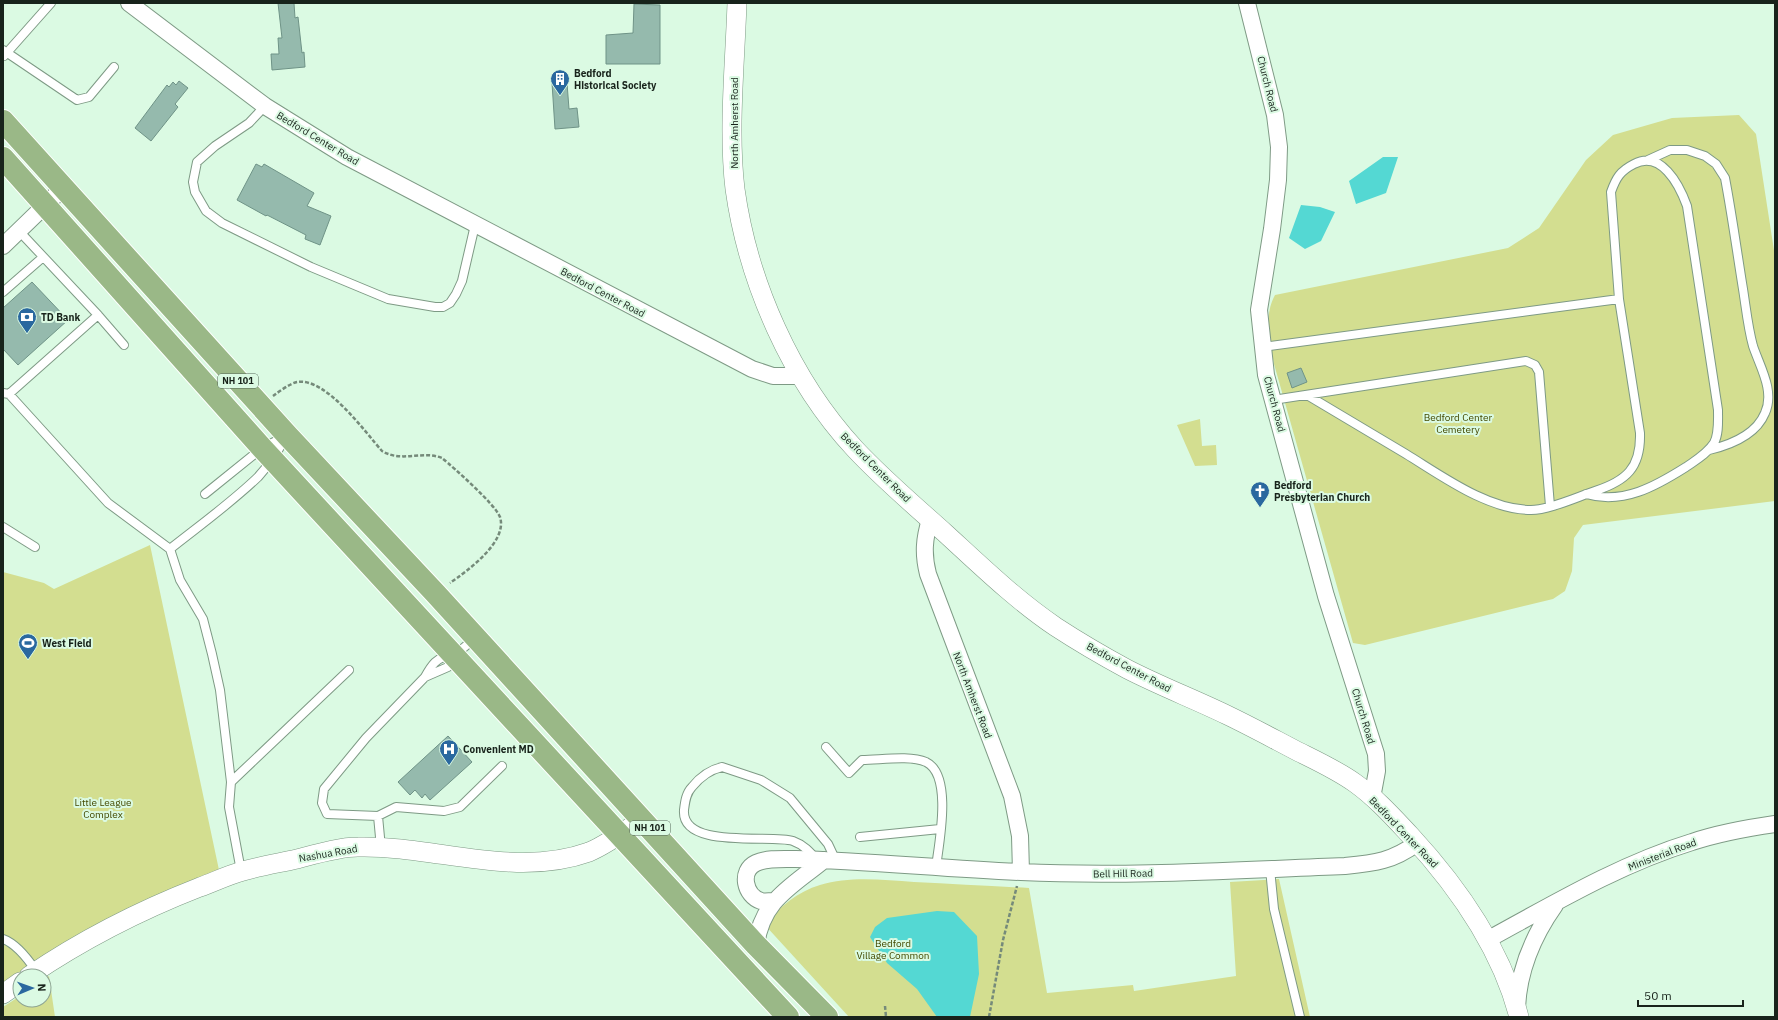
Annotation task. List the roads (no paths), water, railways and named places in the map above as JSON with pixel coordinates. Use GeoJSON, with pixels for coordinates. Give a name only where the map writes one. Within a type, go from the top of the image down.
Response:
{"type":"FeatureCollection","features":[{"type":"Feature","properties":{"kind":"highway","name":"NH 101"},"geometry":{"type":"LineString","coordinates":[[3,121],[287,435],[436,594],[756,945],[827,1017]]}},
{"type":"Feature","properties":{"kind":"highway","name":"NH 101"},"geometry":{"type":"LineString","coordinates":[[3,158],[267,454],[788,1017]]}},
{"type":"Feature","properties":{"kind":"street","name":"Bedford Center Road"},"geometry":{"type":"LineString","coordinates":[[129,3],[265,106],[347,157],[752,369],[773,376],[800,376],[839,430],[856,450],[981,566],[1057,627],[1129,670],[1227,715],[1336,771],[1355,783],[1372,798],[1417,843],[1449,879],[1487,940],[1510,986],[1518,1014]]}},
{"type":"Feature","properties":{"kind":"street","name":"North Amherst Road"},"geometry":{"type":"LineString","coordinates":[[737,3],[732,144],[736,191],[752,265],[770,314],[800,376]]}},
{"type":"Feature","properties":{"kind":"street","name":"Church Road"},"geometry":{"type":"LineString","coordinates":[[1247,3],[1275,114],[1279,147],[1278,180],[1273,223],[1259,310],[1266,375],[1326,596],[1376,754],[1377,771],[1372,798]]}},
{"type":"Feature","properties":{"kind":"street"},"geometry":{"type":"LineString","coordinates":[[9,238],[63,188]]}},
{"type":"Feature","properties":{"kind":"street","name":"North Amherst Road"},"geometry":{"type":"LineString","coordinates":[[930,520],[925,538],[924,551],[928,574],[1012,796],[1020,836],[1020,872]]}},
{"type":"Feature","properties":{"kind":"street","name":"Nashua Road"},"geometry":{"type":"LineString","coordinates":[[41,968],[52,960],[153,906],[241,871],[357,847],[380,848],[460,858],[529,862],[568,858],[590,851],[619,835],[642,819]]}},
{"type":"Feature","properties":{"kind":"street","name":"Ministerial Road"},"geometry":{"type":"LineString","coordinates":[[1487,940],[1625,868],[1692,842],[1726,833],[1775,824]]}},
{"type":"Feature","properties":{"kind":"street","name":"Bell Hill Road"},"geometry":{"type":"LineString","coordinates":[[774,901],[762,902],[754,898],[748,891],[745,883],[746,874],[754,864],[764,860],[826,860],[1020,872],[1103,874],[1345,866],[1375,863],[1395,857],[1417,843]]}},
{"type":"Feature","properties":{"kind":"street"},"geometry":{"type":"LineString","coordinates":[[756,945],[758,929],[764,916],[774,901],[826,860]]}},
{"type":"Feature","properties":{"kind":"street","name":"Ministerial Road"},"geometry":{"type":"LineString","coordinates":[[1518,1014],[1518,985],[1526,956],[1546,918],[1556,903]]}},
{"type":"Feature","properties":{"kind":"street"},"geometry":{"type":"LineString","coordinates":[[3,994],[12,988]]}},
{"type":"Feature","properties":{"kind":"lane"},"geometry":{"type":"LineString","coordinates":[[51,3],[4,53],[77,100],[89,97],[114,67]]}},
{"type":"Feature","properties":{"kind":"lane"},"geometry":{"type":"LineString","coordinates":[[265,106],[249,123],[215,146],[197,162],[193,182],[195,192],[206,211],[222,223],[311,267],[388,299],[435,307],[450,303],[456,294],[462,281],[466,256],[475,225]]}},
{"type":"Feature","properties":{"kind":"lane"},"geometry":{"type":"LineString","coordinates":[[1307,395],[1470,493],[1502,505],[1520,510],[1534,510],[1611,486],[1623,478],[1637,459],[1640,447],[1640,433],[1619,299],[1611,192],[1616,178],[1623,170],[1640,161],[1648,160],[1670,150],[1686,150],[1705,156],[1716,164],[1725,178],[1750,332],[1768,387],[1766,412],[1760,422],[1751,431],[1725,446],[1709,450],[1660,484],[1641,492],[1599,498],[1586,494]]}},
{"type":"Feature","properties":{"kind":"lane"},"geometry":{"type":"LineString","coordinates":[[1648,160],[1665,168],[1676,181],[1687,206],[1718,410],[1718,431],[1709,450]]}},
{"type":"Feature","properties":{"kind":"lane"},"geometry":{"type":"LineString","coordinates":[[9,238],[42,258],[124,344]]}},
{"type":"Feature","properties":{"kind":"lane"},"geometry":{"type":"LineString","coordinates":[[3,292],[42,258]]}},
{"type":"Feature","properties":{"kind":"lane"},"geometry":{"type":"LineString","coordinates":[[1262,348],[1619,299]]}},
{"type":"Feature","properties":{"kind":"lane"},"geometry":{"type":"LineString","coordinates":[[98,315],[6,393],[108,503],[170,549],[180,580],[203,619],[220,690],[231,782],[229,808],[241,871]]}},
{"type":"Feature","properties":{"kind":"lane"},"geometry":{"type":"LineString","coordinates":[[1273,400],[1526,361],[1536,365],[1539,372],[1550,506]]}},
{"type":"Feature","properties":{"kind":"lane"},"geometry":{"type":"LineString","coordinates":[[205,494],[267,454],[287,435]]}},
{"type":"Feature","properties":{"kind":"lane"},"geometry":{"type":"LineString","coordinates":[[170,549],[219,510],[258,476],[267,454],[287,435]]}},
{"type":"Feature","properties":{"kind":"lane"},"geometry":{"type":"LineString","coordinates":[[3,527],[34,548]]}},
{"type":"Feature","properties":{"kind":"lane"},"geometry":{"type":"LineString","coordinates":[[425,677],[448,667],[454,656],[476,638]]}},
{"type":"Feature","properties":{"kind":"lane"},"geometry":{"type":"LineString","coordinates":[[454,656],[442,657],[436,661],[425,677],[366,738],[324,790],[322,803],[326,814],[378,816],[396,807],[444,811],[460,807],[502,766]]}},
{"type":"Feature","properties":{"kind":"lane"},"geometry":{"type":"LineString","coordinates":[[231,782],[348,670]]}},
{"type":"Feature","properties":{"kind":"lane"},"geometry":{"type":"LineString","coordinates":[[826,747],[849,773],[862,760],[911,759],[927,762],[936,772],[942,788],[936,867]]}},
{"type":"Feature","properties":{"kind":"lane"},"geometry":{"type":"LineString","coordinates":[[722,767],[761,780],[790,798],[828,844],[826,860],[793,841],[733,839],[709,836],[696,830],[689,823],[684,814],[688,790],[701,776],[722,767]]}},
{"type":"Feature","properties":{"kind":"lane"},"geometry":{"type":"LineString","coordinates":[[378,816],[380,848]]}},
{"type":"Feature","properties":{"kind":"lane"},"geometry":{"type":"LineString","coordinates":[[860,836],[940,829]]}},
{"type":"Feature","properties":{"kind":"lane"},"geometry":{"type":"LineString","coordinates":[[1270,869],[1274,909],[1300,1017]]}},
{"type":"Feature","properties":{"kind":"lane"},"geometry":{"type":"LineString","coordinates":[[3,939],[16,947],[27,958],[30,968]]}},
{"type":"Feature","properties":{"kind":"water"},"geometry":{"type":"Polygon","coordinates":[[[1383,157],[1398,157],[1386,193],[1356,204],[1349,181],[1383,157]]]}},
{"type":"Feature","properties":{"kind":"water"},"geometry":{"type":"Polygon","coordinates":[[[1301,205],[1320,207],[1335,212],[1321,241],[1305,249],[1289,238],[1301,205]]]}},
{"type":"Feature","properties":{"kind":"water"},"geometry":{"type":"Polygon","coordinates":[[[937,911],[954,912],[977,936],[979,974],[970,1017],[937,1017],[917,989],[887,963],[870,937],[875,927],[887,918],[937,911]]]}},
{"type":"Feature","properties":{"kind":"place","name":"Bedford Historical Society"},"geometry":{"type":"Point","coordinates":[560,96]}},
{"type":"Feature","properties":{"kind":"place","name":"TD Bank"},"geometry":{"type":"Point","coordinates":[27,334]}},
{"type":"Feature","properties":{"kind":"place","name":"Bedford Presbyterian Church"},"geometry":{"type":"Point","coordinates":[1260,508]}},
{"type":"Feature","properties":{"kind":"place","name":"West Field"},"geometry":{"type":"Point","coordinates":[28,660]}},
{"type":"Feature","properties":{"kind":"place","name":"Convenient MD"},"geometry":{"type":"Point","coordinates":[449,766]}},
{"type":"Feature","properties":{"kind":"park label","name":"Bedford Center Cemetery"},"geometry":{"type":"Point","coordinates":[1458,422]}},
{"type":"Feature","properties":{"kind":"park label","name":"Little League Complex"},"geometry":{"type":"Point","coordinates":[103,808]}},
{"type":"Feature","properties":{"kind":"park label","name":"Bedford Village Common"},"geometry":{"type":"Point","coordinates":[893,948]}}]}
